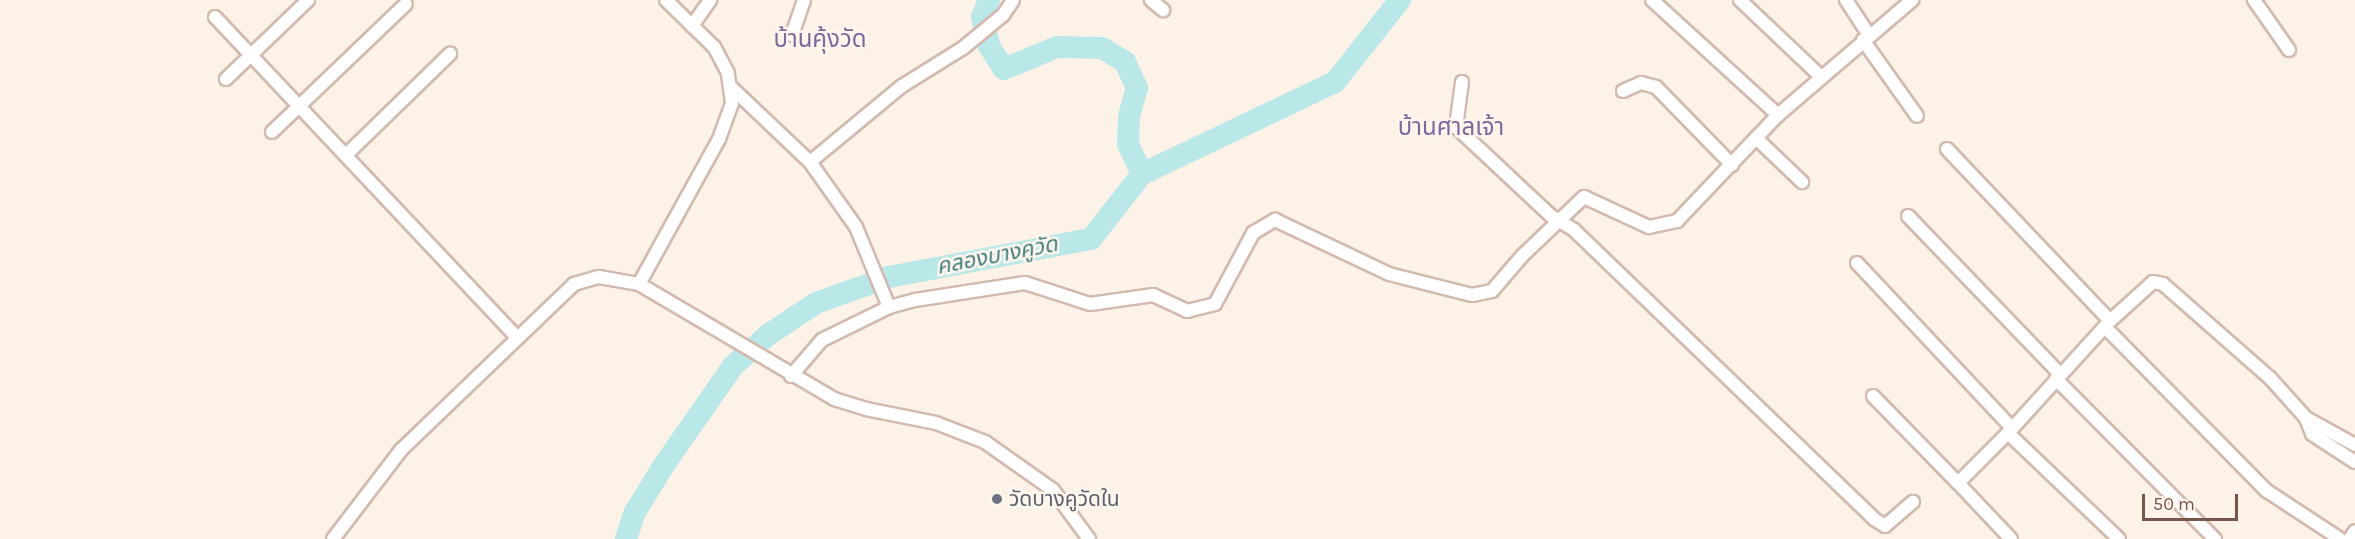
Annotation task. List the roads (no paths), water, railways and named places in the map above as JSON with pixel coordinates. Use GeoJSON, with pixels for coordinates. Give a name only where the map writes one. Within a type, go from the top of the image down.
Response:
{"type":"FeatureCollection","features":[{"type":"Feature","properties":{"kind":"street"},"geometry":{"type":"LineString","coordinates":[[226,79],[308,0]]}},
{"type":"Feature","properties":{"kind":"street"},"geometry":{"type":"LineString","coordinates":[[666,0],[714,47],[732,88],[810,162],[856,227],[887,302]]}},
{"type":"Feature","properties":{"kind":"street"},"geometry":{"type":"LineString","coordinates":[[692,26],[710,0]]}},
{"type":"Feature","properties":{"kind":"street"},"geometry":{"type":"LineString","coordinates":[[792,35],[804,0]]}},
{"type":"Feature","properties":{"kind":"street"},"geometry":{"type":"LineString","coordinates":[[810,162],[902,86],[963,48],[996,20],[1013,0]]}},
{"type":"Feature","properties":{"kind":"street"},"geometry":{"type":"LineString","coordinates":[[1151,0],[1162,10]]}},
{"type":"Feature","properties":{"kind":"street"},"geometry":{"type":"LineString","coordinates":[[1652,0],[1778,115]]}},
{"type":"Feature","properties":{"kind":"street"},"geometry":{"type":"LineString","coordinates":[[1740,0],[1820,76]]}},
{"type":"Feature","properties":{"kind":"street"},"geometry":{"type":"LineString","coordinates":[[1846,0],[1866,38],[1917,116]]}},
{"type":"Feature","properties":{"kind":"street"},"geometry":{"type":"LineString","coordinates":[[791,376],[822,340],[887,302],[1025,283],[1090,304],[1153,295],[1187,311],[1215,304],[1253,233],[1275,220],[1389,274],[1472,295],[1492,291],[1559,219],[1584,197],[1608,205],[1636,223],[1661,227],[1686,214],[1778,115],[1820,76],[1912,0]]}},
{"type":"Feature","properties":{"kind":"street"},"geometry":{"type":"LineString","coordinates":[[2254,0],[2289,50]]}},
{"type":"Feature","properties":{"kind":"street"},"geometry":{"type":"LineString","coordinates":[[272,132],[406,4]]}},
{"type":"Feature","properties":{"kind":"street"},"geometry":{"type":"LineString","coordinates":[[214,17],[347,154],[517,337]]}},
{"type":"Feature","properties":{"kind":"street"},"geometry":{"type":"LineString","coordinates":[[347,154],[450,54]]}},
{"type":"Feature","properties":{"kind":"street"},"geometry":{"type":"LineString","coordinates":[[1462,82],[1456,127],[1551,216],[1559,219],[1880,525],[1894,521],[1913,502]]}},
{"type":"Feature","properties":{"kind":"street"},"geometry":{"type":"LineString","coordinates":[[1623,91],[1641,83],[1656,87],[1732,165]]}},
{"type":"Feature","properties":{"kind":"street"},"geometry":{"type":"LineString","coordinates":[[639,284],[719,139],[732,103],[732,88]]}},
{"type":"Feature","properties":{"kind":"street"},"geometry":{"type":"LineString","coordinates":[[1756,138],[1802,182]]}},
{"type":"Feature","properties":{"kind":"street"},"geometry":{"type":"LineString","coordinates":[[1947,149],[2108,324],[2268,491],[2340,539]]}},
{"type":"Feature","properties":{"kind":"street"},"geometry":{"type":"LineString","coordinates":[[1908,216],[2215,539]]}},
{"type":"Feature","properties":{"kind":"street"},"geometry":{"type":"LineString","coordinates":[[1857,263],[2010,430],[2119,539]]}},
{"type":"Feature","properties":{"kind":"street"},"geometry":{"type":"LineString","coordinates":[[333,539],[384,469],[517,337],[581,281],[599,277],[639,284],[730,336],[776,364],[791,376],[834,399],[866,410],[936,423],[985,442],[1047,484],[1089,539]]}},
{"type":"Feature","properties":{"kind":"street"},"geometry":{"type":"LineString","coordinates":[[1958,483],[2146,285],[2163,284],[2270,378],[2306,418],[2355,445]]}},
{"type":"Feature","properties":{"kind":"street"},"geometry":{"type":"LineString","coordinates":[[1873,396],[2011,539]]}},
{"type":"Feature","properties":{"kind":"street"},"geometry":{"type":"LineString","coordinates":[[2306,418],[2312,434],[2355,462]]}},
{"type":"Feature","properties":{"kind":"street"},"geometry":{"type":"LineString","coordinates":[[2350,539],[2355,531]]}},
{"type":"Feature","properties":{"kind":"waterway"},"geometry":{"type":"LineString","coordinates":[[989,0],[982,17],[989,46],[1004,69],[1057,47],[1102,48],[1125,62],[1137,88],[1129,116],[1128,144],[1142,174]]}},
{"type":"Feature","properties":{"kind":"waterway","name":"คลองบางคูวัด"},"geometry":{"type":"LineString","coordinates":[[626,539],[635,512],[664,465],[733,366],[768,335],[816,303],[889,277],[1091,239],[1142,174],[1335,82],[1400,0]]}},
{"type":"Feature","properties":{"kind":"place","name":"วัดบางคูวัดใน"},"geometry":{"type":"Point","coordinates":[997,499]}},
{"type":"Feature","properties":{"kind":"district","name":"บ้านคุ้งวัด"},"geometry":{"type":"Point","coordinates":[820,40]}},
{"type":"Feature","properties":{"kind":"district","name":"บ้านศาลเจ้า"},"geometry":{"type":"Point","coordinates":[1451,128]}}]}
